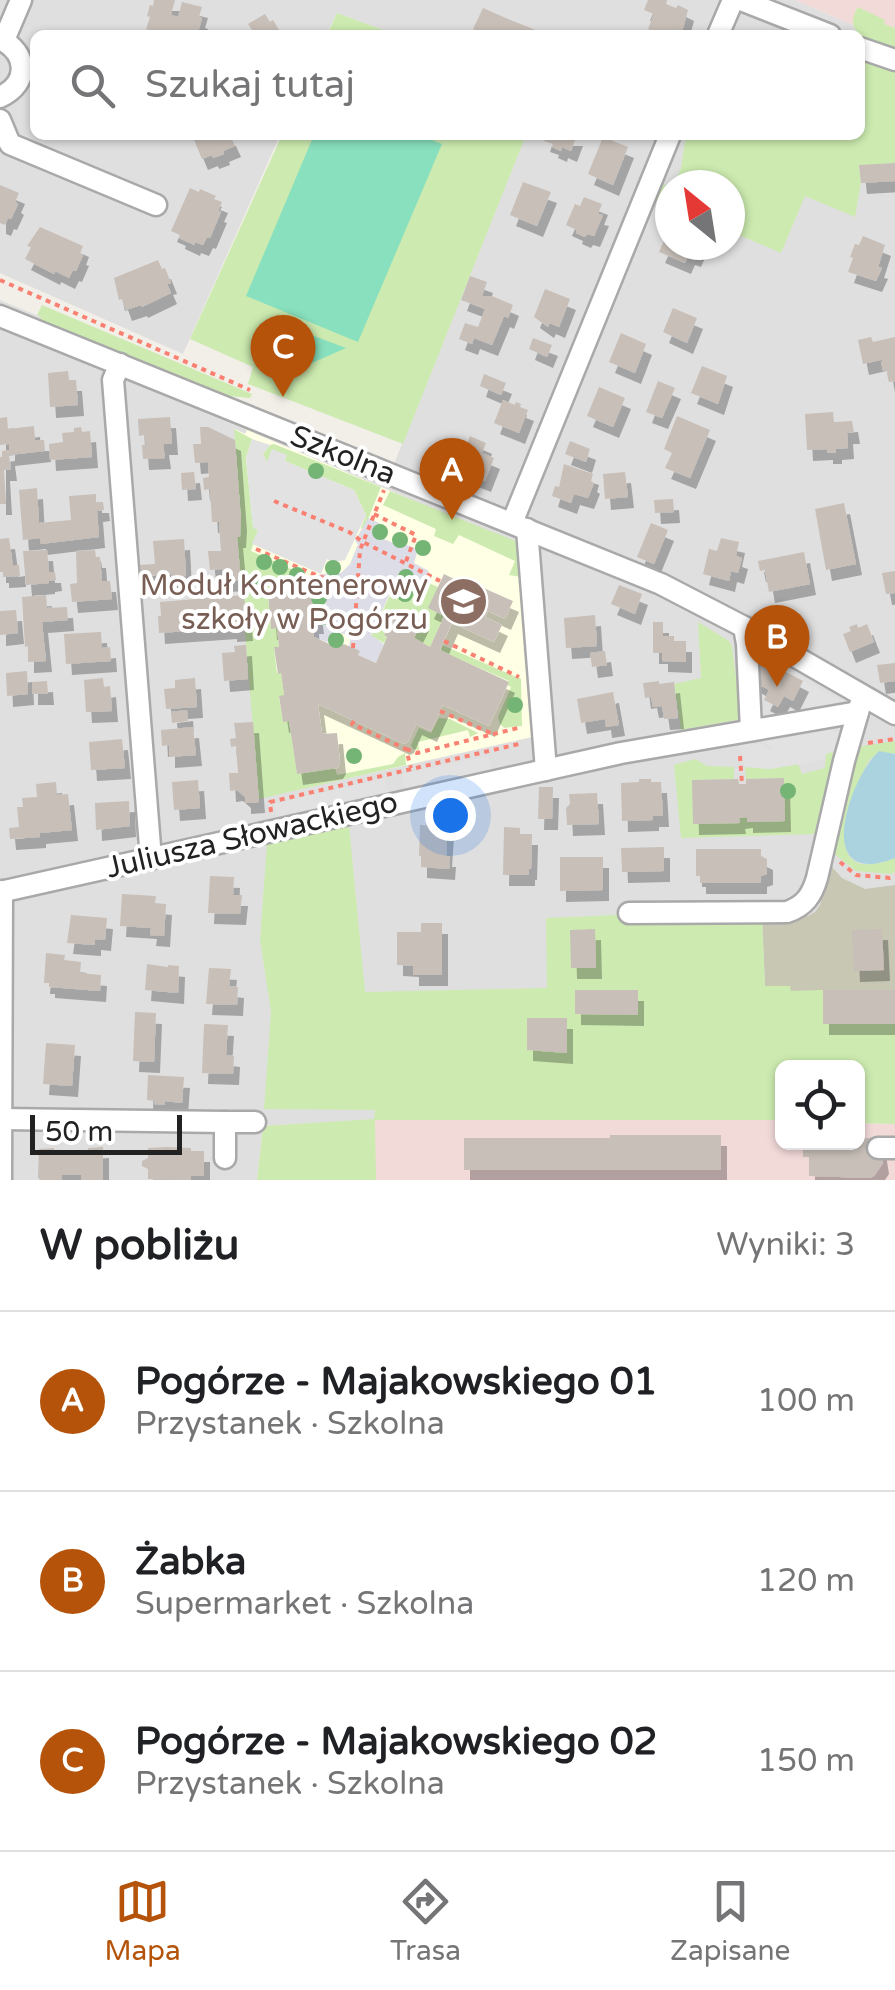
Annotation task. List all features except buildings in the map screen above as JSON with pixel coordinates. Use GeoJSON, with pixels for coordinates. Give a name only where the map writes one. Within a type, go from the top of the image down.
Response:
{"type":"FeatureCollection","features":[{"type":"Feature","properties":{"kind":"street"},"geometry":{"type":"LineString","coordinates":[[0,97],[15,88],[20,77],[22,63],[16,50],[2,39],[21,0]]}},
{"type":"Feature","properties":{"kind":"street"},"geometry":{"type":"LineString","coordinates":[[721,30],[737,0],[817,30]]}},
{"type":"Feature","properties":{"kind":"street"},"geometry":{"type":"LineString","coordinates":[[865,50],[895,60]]}},
{"type":"Feature","properties":{"kind":"street"},"geometry":{"type":"LineString","coordinates":[[0,120],[10,144],[156,205]]}},
{"type":"Feature","properties":{"kind":"street"},"geometry":{"type":"LineString","coordinates":[[546,770],[520,526],[668,140]]}},
{"type":"Feature","properties":{"kind":"street","name":"Szkolna"},"geometry":{"type":"LineString","coordinates":[[0,316],[661,584],[744,626],[860,704],[895,714]]}},
{"type":"Feature","properties":{"kind":"street"},"geometry":{"type":"LineString","coordinates":[[120,364],[113,380],[151,858]]}},
{"type":"Feature","properties":{"kind":"street"},"geometry":{"type":"LineString","coordinates":[[744,626],[751,730]]}},
{"type":"Feature","properties":{"kind":"street"},"geometry":{"type":"LineString","coordinates":[[629,913],[796,909],[812,894],[860,704]]}},
{"type":"Feature","properties":{"kind":"street","name":"Juliusza Słowackiego"},"geometry":{"type":"LineString","coordinates":[[1,891],[860,704]]}},
{"type":"Feature","properties":{"kind":"street"},"geometry":{"type":"LineString","coordinates":[[1,891],[1,1180]]}},
{"type":"Feature","properties":{"kind":"street"},"geometry":{"type":"LineString","coordinates":[[2,1119],[255,1122]]}},
{"type":"Feature","properties":{"kind":"street"},"geometry":{"type":"LineString","coordinates":[[225,1122],[225,1158]]}},
{"type":"Feature","properties":{"kind":"path"},"geometry":{"type":"LineString","coordinates":[[0,280],[250,390]]}},
{"type":"Feature","properties":{"kind":"path"},"geometry":{"type":"LineString","coordinates":[[354,648],[360,550],[386,486]]}},
{"type":"Feature","properties":{"kind":"path"},"geometry":{"type":"LineString","coordinates":[[274,501],[349,532],[440,581]]}},
{"type":"Feature","properties":{"kind":"path"},"geometry":{"type":"LineString","coordinates":[[374,514],[416,534],[405,564]]}},
{"type":"Feature","properties":{"kind":"path"},"geometry":{"type":"LineString","coordinates":[[256,549],[318,576],[358,587]]}},
{"type":"Feature","properties":{"kind":"path"},"geometry":{"type":"LineString","coordinates":[[444,642],[524,678]]}},
{"type":"Feature","properties":{"kind":"path"},"geometry":{"type":"LineString","coordinates":[[440,711],[493,734]]}},
{"type":"Feature","properties":{"kind":"path"},"geometry":{"type":"LineString","coordinates":[[354,721],[352,724],[417,754],[527,726]]}},
{"type":"Feature","properties":{"kind":"path"},"geometry":{"type":"LineString","coordinates":[[271,832],[270,802],[528,742]]}},
{"type":"Feature","properties":{"kind":"path"},"geometry":{"type":"LineString","coordinates":[[406,749],[411,768]]}},
{"type":"Feature","properties":{"kind":"path"},"geometry":{"type":"LineString","coordinates":[[740,756],[742,784]]}},
{"type":"Feature","properties":{"kind":"path"},"geometry":{"type":"LineString","coordinates":[[824,848],[856,875],[895,876]]}},
{"type":"Feature","properties":{"kind":"shaded area"},"geometry":{"type":"Polygon","coordinates":[[[0,0],[795,0],[865,30],[383,30],[337,13],[328,30],[30,30],[30,140],[278,140],[183,354],[0,273],[0,0]]]}},
{"type":"Feature","properties":{"kind":"shaded area"},"geometry":{"type":"Polygon","coordinates":[[[795,0],[895,0],[895,43],[795,0]]]}},
{"type":"Feature","properties":{"kind":"shaded area"},"geometry":{"type":"Polygon","coordinates":[[[865,30],[895,43],[895,1124],[865,1079],[865,1060],[775,1060],[775,1069],[374,1120],[263,1126],[257,1180],[0,1180],[0,300],[394,464],[524,140],[865,140],[865,30]]]}},
{"type":"Feature","properties":{"kind":"shaded area"},"geometry":{"type":"Polygon","coordinates":[[[235,429],[245,434],[247,430],[518,545],[532,737],[260,798],[240,552],[235,429]]]}},
{"type":"Feature","properties":{"kind":"shaded area"},"geometry":{"type":"Polygon","coordinates":[[[252,439],[270,445],[263,454],[267,462],[272,449],[287,455],[285,461],[354,490],[366,515],[345,560],[327,559],[321,574],[252,544],[258,530],[253,528],[246,458],[252,439]]]}},
{"type":"Feature","properties":{"kind":"shaded area"},"geometry":{"type":"Polygon","coordinates":[[[368,518],[381,524],[377,536],[418,549],[414,563],[429,571],[424,581],[405,572],[399,574],[371,635],[384,644],[376,663],[349,646],[349,636],[336,631],[329,643],[314,637],[313,623],[327,617],[325,599],[307,588],[321,574],[341,573],[350,564],[358,544],[355,541],[368,518]]]}},
{"type":"Feature","properties":{"kind":"shaded area"},"geometry":{"type":"Polygon","coordinates":[[[803,681],[848,703],[784,717],[803,681]]]}},
{"type":"Feature","properties":{"kind":"shaded area"},"geometry":{"type":"Polygon","coordinates":[[[826,724],[841,732],[836,754],[826,754],[824,760],[770,769],[745,767],[739,748],[743,743],[762,744],[774,751],[764,741],[767,736],[773,740],[787,733],[793,736],[797,730],[803,734],[807,729],[813,732],[816,727],[822,731],[826,724]]]}},
{"type":"Feature","properties":{"kind":"shaded area"},"geometry":{"type":"Polygon","coordinates":[[[488,756],[495,781],[407,800],[402,774],[488,756]]]}},
{"type":"Feature","properties":{"kind":"shaded area"},"geometry":{"type":"Polygon","coordinates":[[[385,778],[391,804],[279,830],[274,804],[385,778]]]}},
{"type":"Feature","properties":{"kind":"shaded area"},"geometry":{"type":"Polygon","coordinates":[[[830,865],[842,878],[865,889],[895,885],[895,990],[790,991],[789,986],[765,986],[762,917],[808,916],[815,912],[830,865]]]}},
{"type":"Feature","properties":{"kind":"shaded area"},"geometry":{"type":"Polygon","coordinates":[[[374,1120],[775,1120],[775,1150],[865,1150],[865,1123],[895,1124],[895,1180],[375,1180],[374,1120]]]}},
{"type":"Feature","properties":{"kind":"green space"},"geometry":{"type":"Polygon","coordinates":[[[858,7],[885,20],[884,24],[895,28],[895,48],[865,38],[865,30],[856,30],[853,25],[858,7]]]}},
{"type":"Feature","properties":{"kind":"green space"},"geometry":{"type":"Polygon","coordinates":[[[337,13],[383,30],[329,30],[337,13]]]}},
{"type":"Feature","properties":{"kind":"green space"},"geometry":{"type":"Polygon","coordinates":[[[865,62],[895,72],[895,163],[859,166],[861,183],[855,217],[805,196],[781,253],[745,237],[745,170],[680,170],[685,140],[865,140],[865,62]]]}},
{"type":"Feature","properties":{"kind":"green space"},"geometry":{"type":"Polygon","coordinates":[[[280,140],[524,140],[403,444],[248,384],[253,367],[190,339],[280,140]]]}},
{"type":"Feature","properties":{"kind":"green space"},"geometry":{"type":"Polygon","coordinates":[[[312,140],[432,140],[442,144],[358,342],[246,296],[312,140]]]}},
{"type":"Feature","properties":{"kind":"green space"},"geometry":{"type":"Polygon","coordinates":[[[42,305],[252,394],[250,398],[218,395],[39,322],[41,317],[37,315],[42,305]]]}},
{"type":"Feature","properties":{"kind":"green space"},"geometry":{"type":"Polygon","coordinates":[[[306,333],[346,348],[303,367],[306,333]]]}},
{"type":"Feature","properties":{"kind":"green space"},"geometry":{"type":"Polygon","coordinates":[[[234,429],[252,439],[246,458],[253,527],[258,530],[251,551],[313,579],[276,587],[276,592],[268,594],[271,628],[277,628],[279,647],[274,648],[284,695],[279,697],[283,721],[289,721],[297,773],[335,768],[337,775],[393,764],[405,753],[406,765],[259,799],[237,537],[241,520],[234,429]]]}},
{"type":"Feature","properties":{"kind":"green space"},"geometry":{"type":"Polygon","coordinates":[[[274,444],[381,487],[364,529],[361,528],[366,515],[354,490],[284,461],[287,455],[267,463],[263,454],[274,444]]]}},
{"type":"Feature","properties":{"kind":"green space"},"geometry":{"type":"Polygon","coordinates":[[[390,491],[518,542],[521,577],[509,575],[515,561],[459,535],[453,544],[434,536],[436,529],[383,505],[390,491]]]}},
{"type":"Feature","properties":{"kind":"green space"},"geometry":{"type":"Polygon","coordinates":[[[401,571],[438,587],[444,616],[430,647],[414,638],[422,620],[400,610],[394,612],[384,643],[371,636],[401,571]]]}},
{"type":"Feature","properties":{"kind":"green space"},"geometry":{"type":"Polygon","coordinates":[[[698,622],[732,646],[741,719],[681,730],[674,684],[701,678],[698,622]]]}},
{"type":"Feature","properties":{"kind":"green space"},"geometry":{"type":"Polygon","coordinates":[[[442,645],[521,679],[522,726],[504,728],[500,724],[498,717],[511,687],[507,685],[509,681],[441,651],[442,645]]]}},
{"type":"Feature","properties":{"kind":"green space"},"geometry":{"type":"Polygon","coordinates":[[[439,718],[450,719],[478,733],[470,737],[468,730],[418,742],[419,750],[413,749],[411,745],[419,728],[431,733],[439,718]]]}},
{"type":"Feature","properties":{"kind":"green space"},"geometry":{"type":"Polygon","coordinates":[[[895,741],[895,754],[870,759],[854,794],[845,834],[846,850],[854,861],[870,864],[895,858],[895,872],[856,871],[832,852],[856,747],[895,741]]]}},
{"type":"Feature","properties":{"kind":"green space"},"geometry":{"type":"Polygon","coordinates":[[[826,754],[836,754],[814,850],[816,834],[681,838],[674,765],[695,759],[707,766],[734,767],[734,779],[692,780],[740,822],[739,818],[747,817],[748,822],[784,821],[784,778],[746,779],[745,767],[770,769],[798,764],[802,774],[825,768],[826,754]]]}},
{"type":"Feature","properties":{"kind":"green space"},"geometry":{"type":"Polygon","coordinates":[[[349,825],[365,992],[547,988],[546,918],[762,917],[765,986],[790,986],[791,991],[823,990],[824,1024],[895,1024],[895,1124],[865,1123],[865,1060],[775,1060],[775,1120],[375,1120],[376,1180],[257,1180],[263,1126],[374,1119],[375,1110],[264,1109],[271,1012],[260,940],[267,843],[349,825]]]}},
{"type":"Feature","properties":{"kind":"water"},"geometry":{"type":"Polygon","coordinates":[[[879,751],[895,754],[895,858],[869,864],[853,859],[845,846],[844,827],[857,784],[879,751]]]}},
{"type":"Feature","properties":{"kind":"place","name":"Pogórze - Majakowskiego 02"},"geometry":{"type":"Point","coordinates":[283,397]}},
{"type":"Feature","properties":{"kind":"place","name":"Pogórze - Majakowskiego 01"},"geometry":{"type":"Point","coordinates":[452,520]}},
{"type":"Feature","properties":{"kind":"place","name":"Moduł Kontenerowy szkoły w Pogórzu"},"geometry":{"type":"Point","coordinates":[463,602]}},
{"type":"Feature","properties":{"kind":"place","name":"Żabka"},"geometry":{"type":"Point","coordinates":[777,687]}}]}
